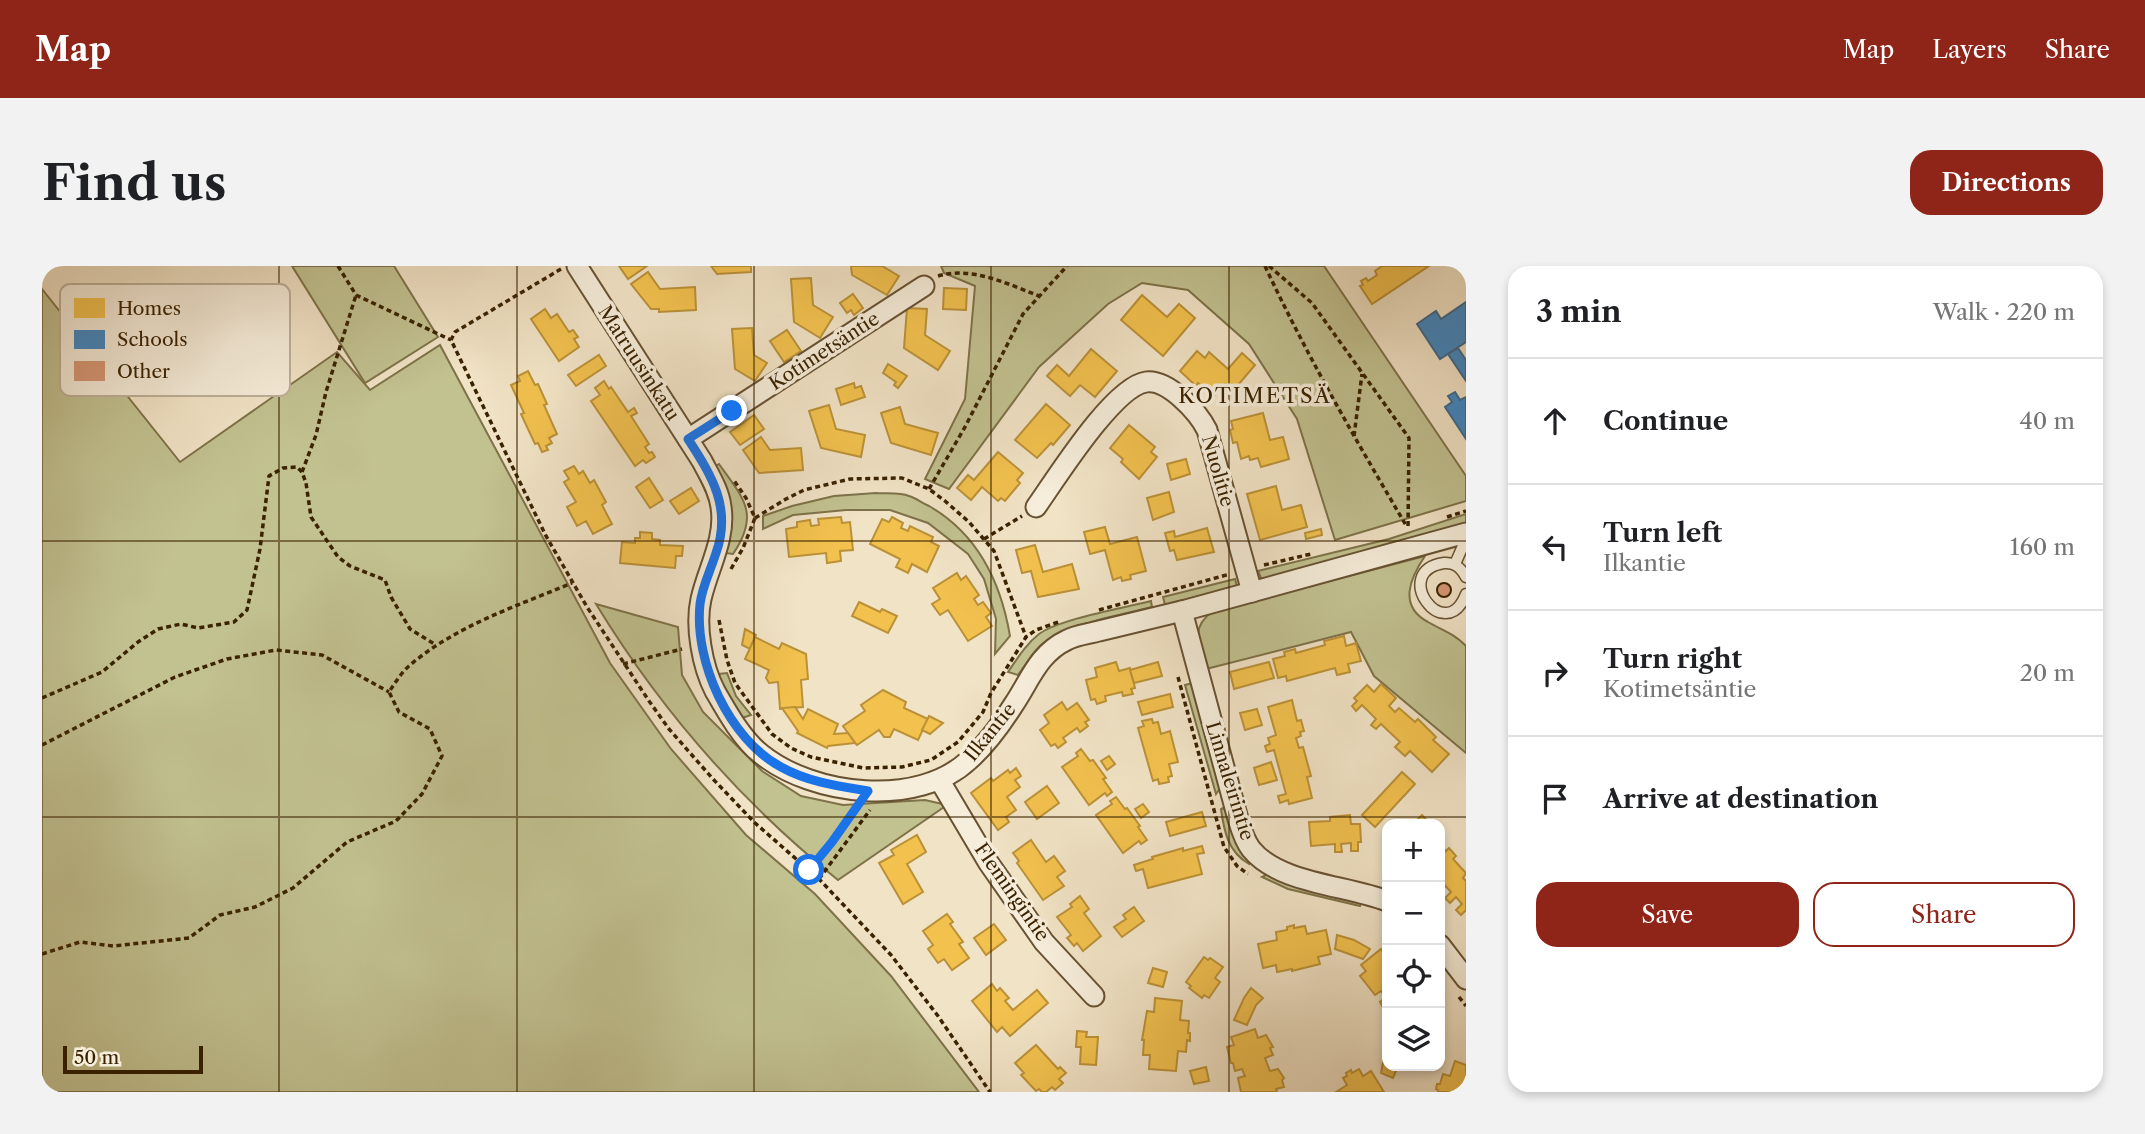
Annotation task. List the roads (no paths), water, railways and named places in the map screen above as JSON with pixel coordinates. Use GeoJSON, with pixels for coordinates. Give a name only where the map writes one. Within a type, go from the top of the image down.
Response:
{"type":"FeatureCollection","features":[{"type":"Feature","properties":{"kind":"street","name":"Matruusinkatu"},"geometry":{"type":"LineString","coordinates":[[577,266],[702,461]]}},
{"type":"Feature","properties":{"kind":"street","name":"Kotimetsäntie"},"geometry":{"type":"LineString","coordinates":[[688,439],[924,286]]}},
{"type":"Feature","properties":{"kind":"street","name":"Nuolitie"},"geometry":{"type":"LineString","coordinates":[[1036,507],[1098,418],[1144,382],[1159,383],[1171,390],[1200,417],[1207,430],[1252,592]]}},
{"type":"Feature","properties":{"kind":"street","name":"Ilkantie"},"geometry":{"type":"LineString","coordinates":[[702,461],[717,490],[722,520],[717,550],[700,601],[701,645],[715,691],[740,731],[760,753],[780,766],[802,777],[831,785],[876,791],[918,788],[940,781],[968,761],[986,743],[1014,704],[1041,658],[1068,639],[1182,611],[1466,533]]}},
{"type":"Feature","properties":{"kind":"street","name":"Linnaleirintie"},"geometry":{"type":"LineString","coordinates":[[1182,611],[1238,819],[1244,838],[1252,850],[1265,861],[1289,874],[1382,900]]}},
{"type":"Feature","properties":{"kind":"street","name":"Flemingintie"},"geometry":{"type":"LineString","coordinates":[[940,781],[988,862],[1044,942],[1094,996]]}},
{"type":"Feature","properties":{"kind":"street"},"geometry":{"type":"LineString","coordinates":[[1445,952],[1466,979]]}},
{"type":"Feature","properties":{"kind":"lane"},"geometry":{"type":"LineString","coordinates":[[1455,564],[1466,539]]}},
{"type":"Feature","properties":{"kind":"lane"},"geometry":{"type":"LineString","coordinates":[[1466,577],[1455,564],[1446,563],[1427,571],[1420,588],[1422,597],[1430,608],[1445,612],[1461,606],[1466,594]]}},
{"type":"Feature","properties":{"kind":"district","name":"KOTIMETSÄ"},"geometry":{"type":"Point","coordinates":[1255,395]}}]}
